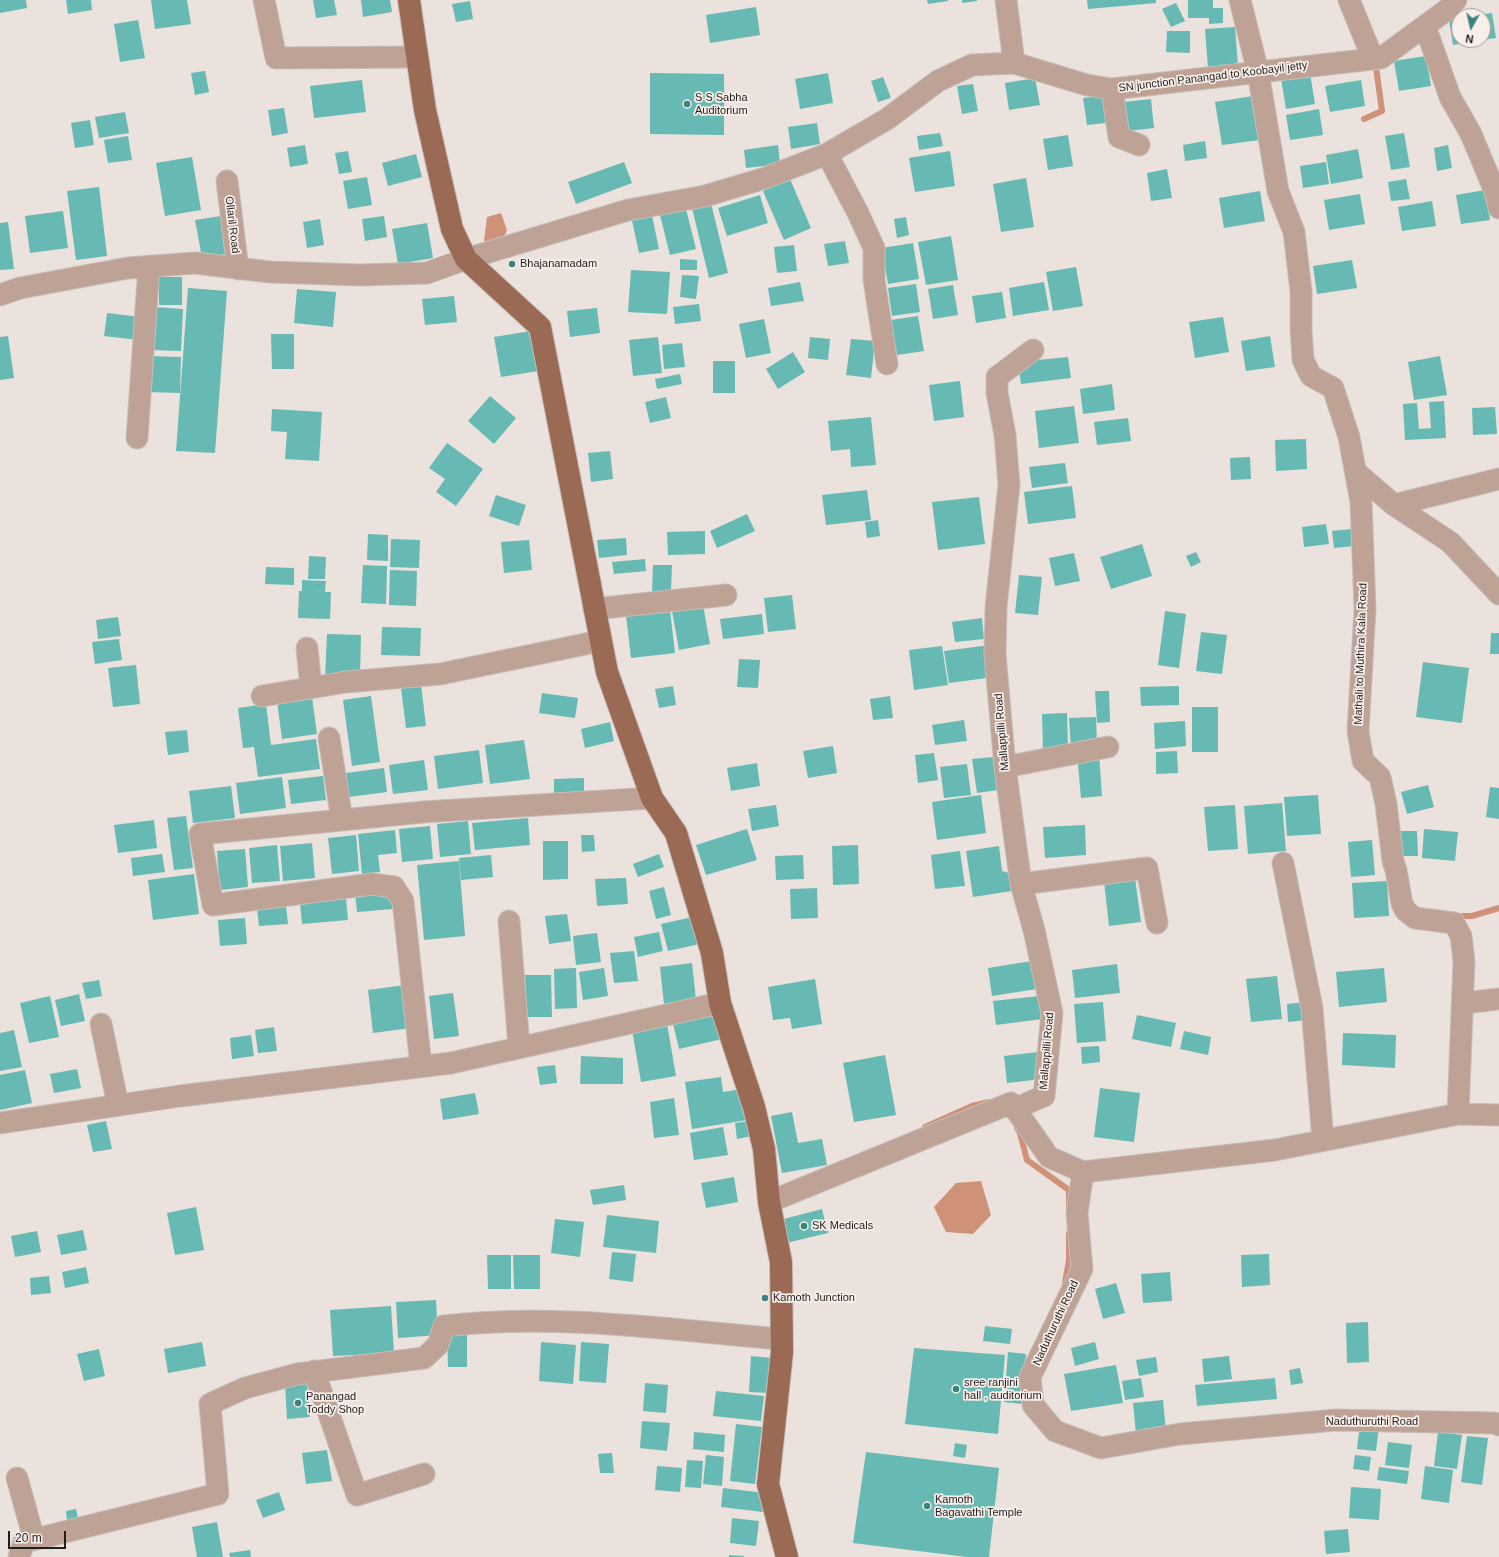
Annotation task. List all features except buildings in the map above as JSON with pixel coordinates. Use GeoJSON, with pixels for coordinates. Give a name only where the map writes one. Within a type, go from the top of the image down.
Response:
{"type":"FeatureCollection","features":[{"type":"Feature","properties":{"kind":"main road"},"geometry":{"type":"LineString","coordinates":[[409,0],[425,110],[452,229],[466,258],[540,327],[607,672],[652,798],[676,833],[712,953],[720,1003],[754,1108],[764,1149],[769,1202],[781,1262],[782,1352],[768,1484],[787,1557]]}},
{"type":"Feature","properties":{"kind":"street"},"geometry":{"type":"LineString","coordinates":[[264,0],[276,58],[417,57]]}},
{"type":"Feature","properties":{"kind":"street"},"geometry":{"type":"LineString","coordinates":[[1006,0],[1014,63]]}},
{"type":"Feature","properties":{"kind":"street","name":"Mathali to Muthira Kala Road"},"geometry":{"type":"LineString","coordinates":[[1240,0],[1258,72],[1278,191],[1294,232],[1300,291],[1300,329],[1303,360],[1311,376],[1333,388],[1349,437],[1362,502],[1365,609],[1358,731],[1363,761],[1380,776],[1386,804],[1392,861],[1396,870],[1402,904],[1406,910],[1416,918],[1454,923],[1461,936],[1464,961],[1464,1003]]}},
{"type":"Feature","properties":{"kind":"street"},"geometry":{"type":"LineString","coordinates":[[1349,0],[1373,59]]}},
{"type":"Feature","properties":{"kind":"street","name":"SN junction Panangad to Koobayil jetty"},"geometry":{"type":"LineString","coordinates":[[0,295],[20,288],[128,268],[195,262],[238,269],[270,272],[361,275],[427,273],[466,258],[628,210],[705,196],[765,178],[827,154],[887,119],[938,81],[972,65],[1014,63],[1088,85],[1112,89],[1381,58],[1425,26],[1456,0]]}},
{"type":"Feature","properties":{"kind":"street"},"geometry":{"type":"LineString","coordinates":[[1425,26],[1450,97],[1471,134],[1496,194],[1499,208]]}},
{"type":"Feature","properties":{"kind":"street"},"geometry":{"type":"LineString","coordinates":[[1112,89],[1118,137],[1139,145]]}},
{"type":"Feature","properties":{"kind":"street"},"geometry":{"type":"LineString","coordinates":[[827,154],[858,213],[874,248],[874,280],[887,364]]}},
{"type":"Feature","properties":{"kind":"street","name":"Ollaril Road"},"geometry":{"type":"LineString","coordinates":[[227,181],[238,269]]}},
{"type":"Feature","properties":{"kind":"street"},"geometry":{"type":"LineString","coordinates":[[137,438],[149,266]]}},
{"type":"Feature","properties":{"kind":"street","name":"Mallappilli Road"},"geometry":{"type":"LineString","coordinates":[[1014,1109],[1040,1098],[1052,1013],[1034,930],[1021,884],[1005,767],[995,646],[996,607],[1009,485],[1005,435],[997,393],[997,377],[1033,350]]}},
{"type":"Feature","properties":{"kind":"street"},"geometry":{"type":"LineString","coordinates":[[1357,473],[1394,504],[1450,542],[1499,594]]}},
{"type":"Feature","properties":{"kind":"street"},"geometry":{"type":"LineString","coordinates":[[1394,504],[1499,479]]}},
{"type":"Feature","properties":{"kind":"street"},"geometry":{"type":"LineString","coordinates":[[594,609],[726,595]]}},
{"type":"Feature","properties":{"kind":"street"},"geometry":{"type":"LineString","coordinates":[[262,696],[346,682],[440,674],[600,641]]}},
{"type":"Feature","properties":{"kind":"street"},"geometry":{"type":"LineString","coordinates":[[307,648],[311,688]]}},
{"type":"Feature","properties":{"kind":"street"},"geometry":{"type":"LineString","coordinates":[[329,738],[342,820]]}},
{"type":"Feature","properties":{"kind":"street"},"geometry":{"type":"LineString","coordinates":[[1005,767],[1108,747]]}},
{"type":"Feature","properties":{"kind":"street"},"geometry":{"type":"LineString","coordinates":[[421,1066],[403,901],[394,887],[372,884],[213,905],[200,834],[431,812],[652,798]]}},
{"type":"Feature","properties":{"kind":"street"},"geometry":{"type":"LineString","coordinates":[[1283,863],[1312,1008],[1323,1140]]}},
{"type":"Feature","properties":{"kind":"street"},"geometry":{"type":"LineString","coordinates":[[1021,884],[1147,868],[1157,923]]}},
{"type":"Feature","properties":{"kind":"street"},"geometry":{"type":"LineString","coordinates":[[509,921],[519,1047]]}},
{"type":"Feature","properties":{"kind":"street"},"geometry":{"type":"LineString","coordinates":[[1458,1114],[1464,1003],[1499,999]]}},
{"type":"Feature","properties":{"kind":"street"},"geometry":{"type":"LineString","coordinates":[[0,1123],[180,1096],[451,1063],[720,1003]]}},
{"type":"Feature","properties":{"kind":"street"},"geometry":{"type":"LineString","coordinates":[[102,1024],[118,1105]]}},
{"type":"Feature","properties":{"kind":"street"},"geometry":{"type":"LineString","coordinates":[[769,1202],[1010,1103],[1049,1157],[1084,1172],[1276,1150],[1458,1114],[1499,1115]]}},
{"type":"Feature","properties":{"kind":"street","name":"Naduthuruthi Road"},"geometry":{"type":"LineString","coordinates":[[1084,1172],[1077,1213],[1082,1269],[1030,1377],[1033,1405],[1055,1431],[1101,1448],[1180,1434],[1336,1420],[1495,1423],[1499,1425]]}},
{"type":"Feature","properties":{"kind":"street"},"geometry":{"type":"LineString","coordinates":[[19,1557],[24,1542],[218,1494],[210,1404],[245,1388],[297,1374],[424,1358],[438,1345],[444,1326],[553,1321],[781,1339]]}},
{"type":"Feature","properties":{"kind":"street"},"geometry":{"type":"LineString","coordinates":[[314,1372],[357,1495],[424,1474]]}},
{"type":"Feature","properties":{"kind":"street"},"geometry":{"type":"LineString","coordinates":[[17,1478],[34,1539]]}},
{"type":"Feature","properties":{"kind":"shaded area"},"geometry":{"type":"Polygon","coordinates":[[[501,213],[507,230],[501,244],[484,241],[487,217],[501,213]]]}},
{"type":"Feature","properties":{"kind":"shaded area"},"geometry":{"type":"Polygon","coordinates":[[[981,1181],[991,1215],[973,1234],[946,1232],[934,1207],[956,1183],[981,1181]]]}},
{"type":"Feature","properties":{"kind":"waterway"},"geometry":{"type":"LineString","coordinates":[[1364,119],[1382,111],[1376,67],[1380,65]]}},
{"type":"Feature","properties":{"kind":"waterway"},"geometry":{"type":"LineString","coordinates":[[1456,918],[1457,916],[1472,916],[1499,908]]}},
{"type":"Feature","properties":{"kind":"waterway"},"geometry":{"type":"LineString","coordinates":[[925,1127],[972,1106],[989,1102]]}},
{"type":"Feature","properties":{"kind":"waterway"},"geometry":{"type":"LineString","coordinates":[[1017,1128],[1020,1133],[1027,1160],[1069,1190],[1069,1206]]}},
{"type":"Feature","properties":{"kind":"waterway"},"geometry":{"type":"LineString","coordinates":[[1065,1283],[1069,1260],[1069,1233]]}},
{"type":"Feature","properties":{"kind":"place","name":"S S Sabha Auditorium"},"geometry":{"type":"Point","coordinates":[687,104]}},
{"type":"Feature","properties":{"kind":"place","name":"Bhajanamadam"},"geometry":{"type":"Point","coordinates":[512,264]}},
{"type":"Feature","properties":{"kind":"place","name":"SK Medicals"},"geometry":{"type":"Point","coordinates":[804,1226]}},
{"type":"Feature","properties":{"kind":"place","name":"Kamoth Junction"},"geometry":{"type":"Point","coordinates":[765,1298]}},
{"type":"Feature","properties":{"kind":"place","name":"sree ranjini hall , auditorium"},"geometry":{"type":"Point","coordinates":[956,1389]}},
{"type":"Feature","properties":{"kind":"place","name":"Panangad Toddy Shop"},"geometry":{"type":"Point","coordinates":[298,1403]}},
{"type":"Feature","properties":{"kind":"place","name":"Kamoth Bagavathi Temple"},"geometry":{"type":"Point","coordinates":[927,1506]}}]}
